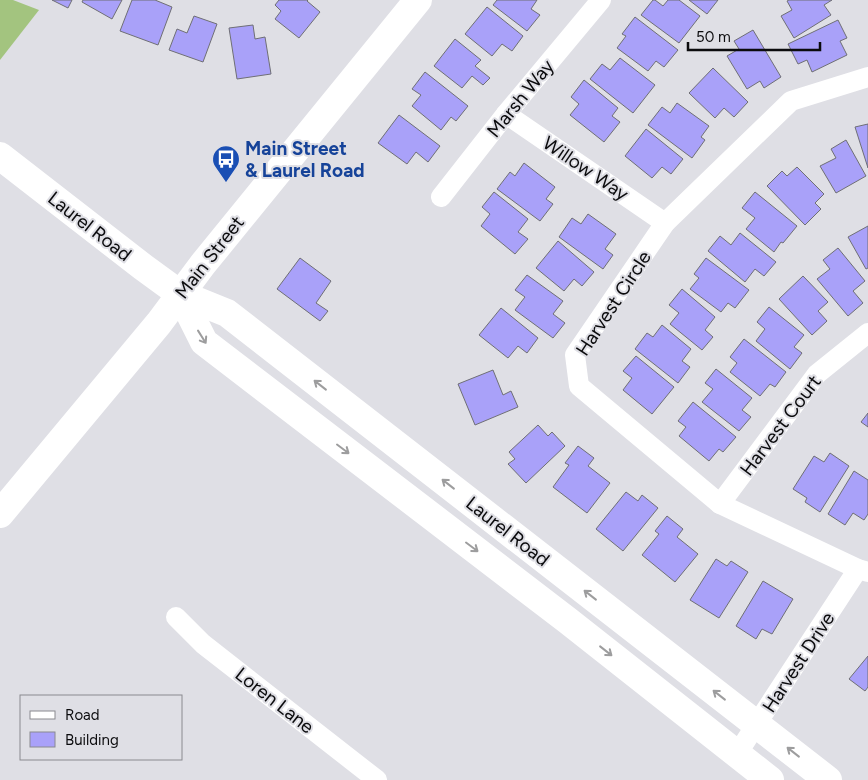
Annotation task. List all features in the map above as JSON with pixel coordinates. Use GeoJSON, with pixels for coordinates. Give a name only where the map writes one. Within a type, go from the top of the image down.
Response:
{"type":"FeatureCollection","features":[{"type":"Feature","properties":{"kind":"main road","name":"Main Street"},"geometry":{"type":"LineString","coordinates":[[0,514],[159,323],[203,264],[418,0]]}},
{"type":"Feature","properties":{"kind":"main road","name":"Laurel Road"},"geometry":{"type":"LineString","coordinates":[[0,156],[180,294],[227,312],[828,780]]}},
{"type":"Feature","properties":{"kind":"main road","name":"Laurel Road"},"geometry":{"type":"LineString","coordinates":[[180,294],[204,342],[567,620],[770,780]]}},
{"type":"Feature","properties":{"kind":"street","name":"Marsh Way"},"geometry":{"type":"LineString","coordinates":[[441,198],[506,114],[602,0]]}},
{"type":"Feature","properties":{"kind":"street","name":"Harvest Circle"},"geometry":{"type":"LineString","coordinates":[[863,570],[720,504],[579,386],[575,355],[665,223],[791,101],[868,77]]}},
{"type":"Feature","properties":{"kind":"street","name":"Willow Way"},"geometry":{"type":"LineString","coordinates":[[506,114],[665,223]]}},
{"type":"Feature","properties":{"kind":"street","name":"Harvest Court"},"geometry":{"type":"LineString","coordinates":[[720,504],[816,374],[868,333]]}},
{"type":"Feature","properties":{"kind":"street","name":"Harvest Drive"},"geometry":{"type":"LineString","coordinates":[[737,754],[863,570]]}},
{"type":"Feature","properties":{"kind":"street","name":"Loren Lane"},"geometry":{"type":"LineString","coordinates":[[176,617],[202,644],[377,780]]}},
{"type":"Feature","properties":{"kind":"green space"},"geometry":{"type":"Polygon","coordinates":[[[0,0],[13,0],[39,10],[0,60],[0,0]]]}},
{"type":"Feature","properties":{"kind":"building"},"geometry":{"type":"Polygon","coordinates":[[[52,0],[72,0],[68,8],[52,0]]]}},
{"type":"Feature","properties":{"kind":"building"},"geometry":{"type":"Polygon","coordinates":[[[83,0],[122,0],[112,19],[82,2],[83,0]]]}},
{"type":"Feature","properties":{"kind":"building"},"geometry":{"type":"Polygon","coordinates":[[[132,0],[155,0],[172,7],[158,45],[120,31],[132,0]]]}},
{"type":"Feature","properties":{"kind":"building"},"geometry":{"type":"Polygon","coordinates":[[[279,0],[308,0],[320,12],[299,38],[275,19],[281,11],[275,5],[279,0]]]}},
{"type":"Feature","properties":{"kind":"building"},"geometry":{"type":"Polygon","coordinates":[[[497,0],[537,0],[531,9],[540,15],[527,31],[493,5],[497,0]]]}},
{"type":"Feature","properties":{"kind":"building"},"geometry":{"type":"Polygon","coordinates":[[[653,0],[663,6],[668,0],[679,0],[700,16],[679,43],[641,15],[653,0]]]}},
{"type":"Feature","properties":{"kind":"building"},"geometry":{"type":"Polygon","coordinates":[[[689,0],[718,0],[707,14],[689,0]]]}},
{"type":"Feature","properties":{"kind":"building"},"geometry":{"type":"Polygon","coordinates":[[[832,0],[824,5],[831,15],[794,38],[781,16],[792,10],[787,1],[832,0]]]}},
{"type":"Feature","properties":{"kind":"building"},"geometry":{"type":"Polygon","coordinates":[[[487,7],[523,36],[512,51],[502,44],[492,56],[465,34],[487,7]]]}},
{"type":"Feature","properties":{"kind":"building"},"geometry":{"type":"Polygon","coordinates":[[[194,16],[217,24],[203,62],[169,50],[177,29],[187,33],[194,16]]]}},
{"type":"Feature","properties":{"kind":"building"},"geometry":{"type":"Polygon","coordinates":[[[635,17],[678,50],[664,67],[656,61],[648,71],[617,48],[626,36],[622,34],[635,17]]]}},
{"type":"Feature","properties":{"kind":"building"},"geometry":{"type":"Polygon","coordinates":[[[838,20],[847,38],[840,41],[847,55],[812,72],[807,60],[798,64],[788,44],[838,20]]]}},
{"type":"Feature","properties":{"kind":"building"},"geometry":{"type":"Polygon","coordinates":[[[253,25],[255,39],[265,37],[271,74],[237,79],[229,28],[253,25]]]}},
{"type":"Feature","properties":{"kind":"building"},"geometry":{"type":"Polygon","coordinates":[[[753,30],[781,77],[764,88],[760,81],[747,89],[727,56],[739,49],[734,41],[753,30]]]}},
{"type":"Feature","properties":{"kind":"building"},"geometry":{"type":"Polygon","coordinates":[[[455,39],[481,60],[475,66],[490,78],[483,85],[472,76],[462,88],[434,66],[455,39]]]}},
{"type":"Feature","properties":{"kind":"building"},"geometry":{"type":"Polygon","coordinates":[[[620,58],[655,85],[633,113],[590,79],[602,64],[610,70],[620,58]]]}},
{"type":"Feature","properties":{"kind":"building"},"geometry":{"type":"Polygon","coordinates":[[[713,68],[748,102],[734,117],[724,108],[715,118],[689,93],[713,68]]]}},
{"type":"Feature","properties":{"kind":"building"},"geometry":{"type":"Polygon","coordinates":[[[425,72],[468,106],[456,121],[451,117],[441,130],[412,106],[421,95],[412,89],[425,72]]]}},
{"type":"Feature","properties":{"kind":"building"},"geometry":{"type":"Polygon","coordinates":[[[584,80],[618,108],[612,116],[620,122],[604,142],[570,115],[579,104],[571,97],[584,80]]]}},
{"type":"Feature","properties":{"kind":"building"},"geometry":{"type":"Polygon","coordinates":[[[677,103],[709,126],[701,137],[705,140],[692,158],[648,125],[662,107],[670,113],[677,103]]]}},
{"type":"Feature","properties":{"kind":"building"},"geometry":{"type":"Polygon","coordinates":[[[399,115],[440,146],[428,162],[416,152],[407,164],[378,143],[399,115]]]}},
{"type":"Feature","properties":{"kind":"building"},"geometry":{"type":"Polygon","coordinates":[[[868,124],[868,168],[855,127],[868,124]]]}},
{"type":"Feature","properties":{"kind":"building"},"geometry":{"type":"Polygon","coordinates":[[[646,129],[683,159],[671,174],[662,167],[652,178],[625,156],[646,129]]]}},
{"type":"Feature","properties":{"kind":"building"},"geometry":{"type":"Polygon","coordinates":[[[846,140],[866,176],[836,193],[820,166],[836,158],[831,149],[846,140]]]}},
{"type":"Feature","properties":{"kind":"building"},"geometry":{"type":"Polygon","coordinates":[[[524,163],[555,187],[546,199],[553,204],[540,221],[497,189],[510,172],[515,176],[524,163]]]}},
{"type":"Feature","properties":{"kind":"building"},"geometry":{"type":"Polygon","coordinates":[[[797,167],[824,194],[815,203],[821,209],[805,225],[767,186],[782,171],[787,176],[797,167]]]}},
{"type":"Feature","properties":{"kind":"building"},"geometry":{"type":"Polygon","coordinates":[[[494,192],[528,219],[518,232],[528,239],[515,254],[481,226],[490,214],[482,207],[494,192]]]}},
{"type":"Feature","properties":{"kind":"building"},"geometry":{"type":"Polygon","coordinates":[[[755,192],[797,226],[774,252],[746,229],[755,218],[742,208],[755,192]]]}},
{"type":"Feature","properties":{"kind":"building"},"geometry":{"type":"Polygon","coordinates":[[[588,214],[616,234],[605,249],[613,255],[603,269],[559,237],[572,218],[581,224],[588,214]]]}},
{"type":"Feature","properties":{"kind":"building"},"geometry":{"type":"Polygon","coordinates":[[[868,226],[868,268],[866,269],[848,237],[868,226]]]}},
{"type":"Feature","properties":{"kind":"building"},"geometry":{"type":"Polygon","coordinates":[[[740,233],[776,262],[764,276],[755,269],[745,282],[708,251],[720,236],[731,245],[740,233]]]}},
{"type":"Feature","properties":{"kind":"building"},"geometry":{"type":"Polygon","coordinates":[[[558,241],[594,272],[582,286],[574,279],[564,291],[536,268],[558,241]]]}},
{"type":"Feature","properties":{"kind":"building"},"geometry":{"type":"Polygon","coordinates":[[[838,248],[865,281],[853,291],[863,303],[848,316],[817,279],[830,269],[823,260],[838,248]]]}},
{"type":"Feature","properties":{"kind":"building"},"geometry":{"type":"Polygon","coordinates":[[[300,258],[331,281],[316,303],[328,311],[320,321],[277,289],[300,258]]]}},
{"type":"Feature","properties":{"kind":"building"},"geometry":{"type":"Polygon","coordinates":[[[706,258],[749,290],[735,308],[728,303],[721,312],[690,289],[699,278],[694,274],[706,258]]]}},
{"type":"Feature","properties":{"kind":"building"},"geometry":{"type":"Polygon","coordinates":[[[527,275],[563,301],[553,314],[565,323],[553,338],[515,310],[525,297],[515,290],[527,275]]]}},
{"type":"Feature","properties":{"kind":"building"},"geometry":{"type":"Polygon","coordinates":[[[803,276],[828,302],[818,311],[827,321],[812,335],[779,299],[803,276]]]}},
{"type":"Feature","properties":{"kind":"building"},"geometry":{"type":"Polygon","coordinates":[[[682,289],[715,317],[705,330],[713,337],[702,350],[670,324],[679,313],[669,305],[682,289]]]}},
{"type":"Feature","properties":{"kind":"building"},"geometry":{"type":"Polygon","coordinates":[[[769,307],[804,335],[794,347],[802,353],[790,369],[756,341],[765,329],[757,322],[769,307]]]}},
{"type":"Feature","properties":{"kind":"building"},"geometry":{"type":"Polygon","coordinates":[[[501,308],[538,338],[527,353],[518,346],[508,358],[479,335],[501,308]]]}},
{"type":"Feature","properties":{"kind":"building"},"geometry":{"type":"Polygon","coordinates":[[[662,325],[691,349],[682,361],[690,367],[678,383],[635,349],[647,333],[653,337],[662,325]]]}},
{"type":"Feature","properties":{"kind":"building"},"geometry":{"type":"Polygon","coordinates":[[[744,339],[786,372],[775,387],[770,384],[760,396],[730,372],[737,363],[730,357],[744,339]]]}},
{"type":"Feature","properties":{"kind":"building"},"geometry":{"type":"Polygon","coordinates":[[[636,356],[674,387],[652,414],[623,390],[632,378],[623,371],[636,356]]]}},
{"type":"Feature","properties":{"kind":"building"},"geometry":{"type":"Polygon","coordinates":[[[716,369],[752,398],[742,410],[751,417],[739,431],[702,402],[713,389],[705,383],[716,369]]]}},
{"type":"Feature","properties":{"kind":"building"},"geometry":{"type":"Polygon","coordinates":[[[493,370],[503,395],[511,391],[518,407],[475,425],[458,384],[493,370]]]}},
{"type":"Feature","properties":{"kind":"building"},"geometry":{"type":"Polygon","coordinates":[[[693,402],[736,437],[723,452],[719,449],[709,461],[679,436],[686,427],[678,421],[693,402]]]}},
{"type":"Feature","properties":{"kind":"building"},"geometry":{"type":"Polygon","coordinates":[[[868,413],[868,427],[861,422],[868,413]]]}},
{"type":"Feature","properties":{"kind":"building"},"geometry":{"type":"Polygon","coordinates":[[[538,425],[548,436],[552,432],[565,446],[526,483],[508,464],[515,459],[509,452],[538,425]]]}},
{"type":"Feature","properties":{"kind":"building"},"geometry":{"type":"Polygon","coordinates":[[[578,446],[594,458],[588,466],[610,483],[587,513],[553,487],[569,465],[565,463],[578,446]]]}},
{"type":"Feature","properties":{"kind":"building"},"geometry":{"type":"Polygon","coordinates":[[[830,453],[849,466],[820,512],[805,502],[807,498],[793,489],[814,456],[824,462],[830,453]]]}},
{"type":"Feature","properties":{"kind":"building"},"geometry":{"type":"Polygon","coordinates":[[[854,471],[868,480],[868,514],[864,520],[853,513],[845,525],[828,514],[854,471]]]}},
{"type":"Feature","properties":{"kind":"building"},"geometry":{"type":"Polygon","coordinates":[[[626,492],[638,501],[642,495],[658,508],[623,551],[596,529],[626,492]]]}},
{"type":"Feature","properties":{"kind":"building"},"geometry":{"type":"Polygon","coordinates":[[[667,516],[683,529],[677,537],[698,554],[675,582],[642,555],[659,534],[655,531],[667,516]]]}},
{"type":"Feature","properties":{"kind":"building"},"geometry":{"type":"Polygon","coordinates":[[[716,559],[727,566],[731,561],[748,572],[719,618],[690,600],[716,559]]]}},
{"type":"Feature","properties":{"kind":"building"},"geometry":{"type":"Polygon","coordinates":[[[763,581],[793,599],[772,634],[762,629],[756,639],[736,626],[763,581]]]}},
{"type":"Feature","properties":{"kind":"building"},"geometry":{"type":"Polygon","coordinates":[[[868,656],[868,687],[865,691],[849,679],[868,656]]]}},
{"type":"Feature","properties":{"kind":"place","name":"Main Street & Laurel Road"},"geometry":{"type":"Point","coordinates":[226,183]}}]}
